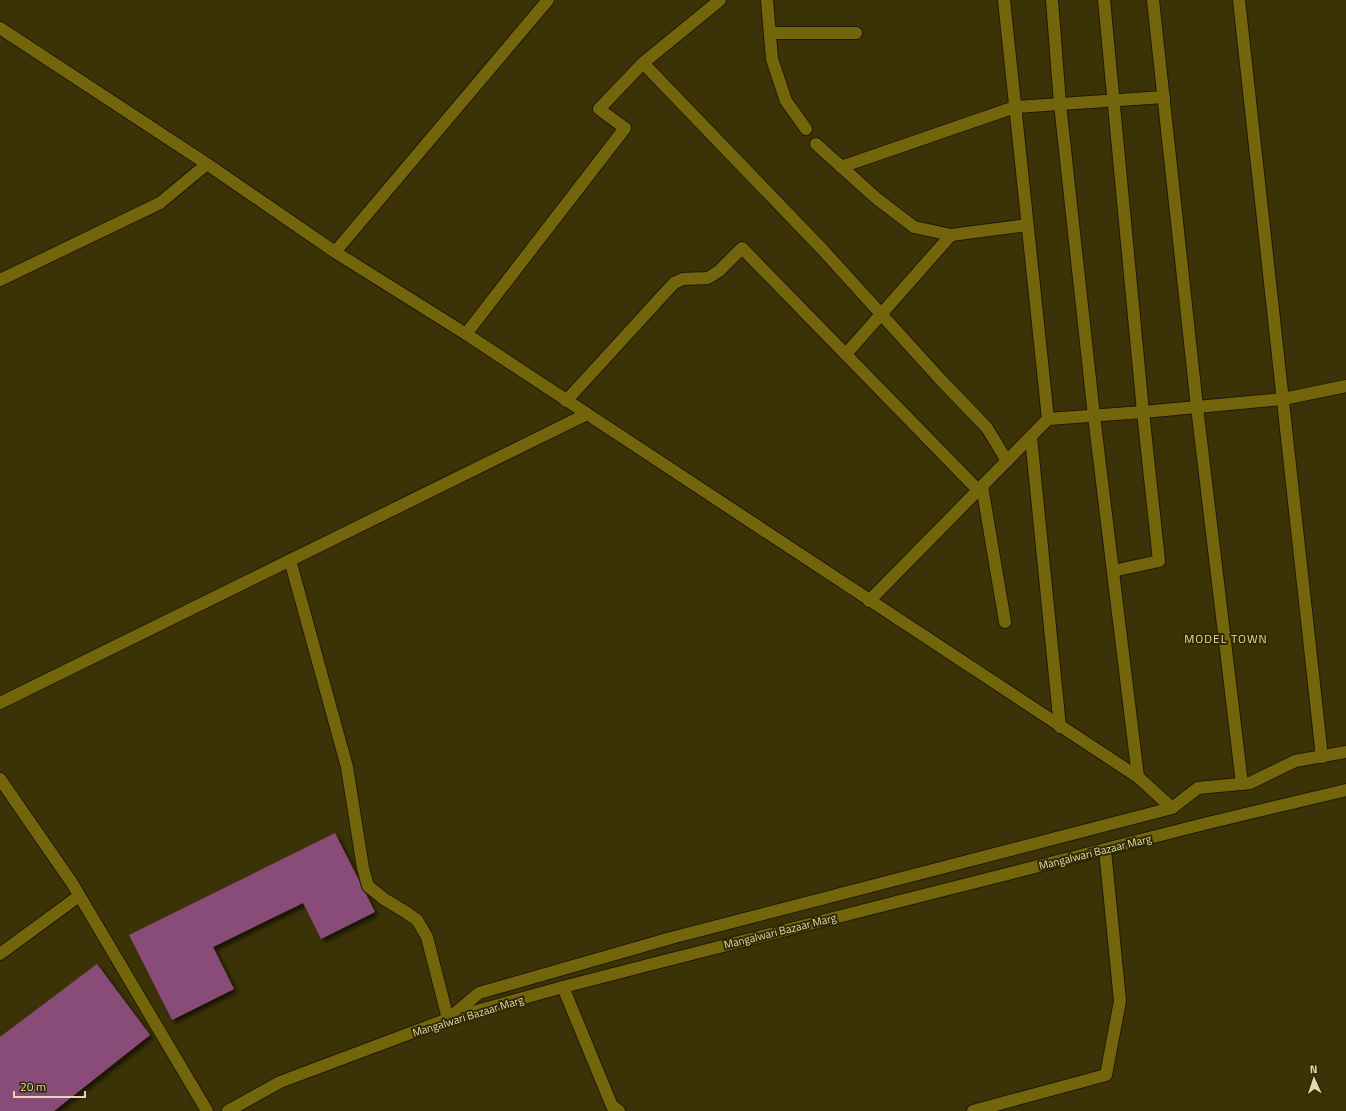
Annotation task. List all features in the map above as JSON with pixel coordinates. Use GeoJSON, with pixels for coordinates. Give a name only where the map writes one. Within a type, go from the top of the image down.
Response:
{"type":"FeatureCollection","features":[{"type":"Feature","properties":{"kind":"street"},"geometry":{"type":"LineString","coordinates":[[335,252],[548,0]]}},
{"type":"Feature","properties":{"kind":"street"},"geometry":{"type":"LineString","coordinates":[[466,334],[626,128],[599,109],[643,63],[720,0]]}},
{"type":"Feature","properties":{"kind":"street"},"geometry":{"type":"LineString","coordinates":[[767,0],[772,58],[786,101],[806,129]]}},
{"type":"Feature","properties":{"kind":"street"},"geometry":{"type":"LineString","coordinates":[[1004,0],[1048,419]]}},
{"type":"Feature","properties":{"kind":"street"},"geometry":{"type":"LineString","coordinates":[[1052,0],[1060,104],[1094,416],[1138,777]]}},
{"type":"Feature","properties":{"kind":"street"},"geometry":{"type":"LineString","coordinates":[[1104,0],[1143,412],[1159,561],[1113,571]]}},
{"type":"Feature","properties":{"kind":"street"},"geometry":{"type":"LineString","coordinates":[[1153,0],[1197,407],[1242,784]]}},
{"type":"Feature","properties":{"kind":"street"},"geometry":{"type":"LineString","coordinates":[[1239,0],[1322,757]]}},
{"type":"Feature","properties":{"kind":"street"},"geometry":{"type":"LineString","coordinates":[[0,28],[207,164],[335,252],[466,334],[868,601],[1138,777],[1172,808]]}},
{"type":"Feature","properties":{"kind":"street"},"geometry":{"type":"LineString","coordinates":[[770,33],[856,33]]}},
{"type":"Feature","properties":{"kind":"street"},"geometry":{"type":"LineString","coordinates":[[643,63],[822,249],[940,379],[987,428],[1007,461]]}},
{"type":"Feature","properties":{"kind":"street"},"geometry":{"type":"LineString","coordinates":[[841,166],[1015,107],[1164,97]]}},
{"type":"Feature","properties":{"kind":"street"},"geometry":{"type":"LineString","coordinates":[[816,144],[876,198],[914,227],[951,235],[1027,225]]}},
{"type":"Feature","properties":{"kind":"street"},"geometry":{"type":"LineString","coordinates":[[0,280],[160,203],[207,164]]}},
{"type":"Feature","properties":{"kind":"street"},"geometry":{"type":"LineString","coordinates":[[846,354],[951,235]]}},
{"type":"Feature","properties":{"kind":"street"},"geometry":{"type":"LineString","coordinates":[[566,400],[674,283],[683,279],[708,278],[720,271],[742,248],[980,488],[1005,622]]}},
{"type":"Feature","properties":{"kind":"street"},"geometry":{"type":"LineString","coordinates":[[868,601],[1048,419],[1283,399],[1346,386]]}},
{"type":"Feature","properties":{"kind":"street"},"geometry":{"type":"LineString","coordinates":[[0,703],[587,414]]}},
{"type":"Feature","properties":{"kind":"street"},"geometry":{"type":"LineString","coordinates":[[1031,437],[1060,727]]}},
{"type":"Feature","properties":{"kind":"street"},"geometry":{"type":"LineString","coordinates":[[290,560],[347,767],[362,868],[368,886],[384,899],[417,920],[427,937],[448,1019],[478,993],[670,938],[1172,808],[1198,788],[1250,783],[1294,761],[1346,752]]}},
{"type":"Feature","properties":{"kind":"street"},"geometry":{"type":"LineString","coordinates":[[0,779],[79,896],[207,1111]]}},
{"type":"Feature","properties":{"kind":"street","name":"Mangalwari Bazaar Marg"},"geometry":{"type":"LineString","coordinates":[[228,1111],[280,1082],[448,1019],[660,962],[1208,823],[1346,790]]}},
{"type":"Feature","properties":{"kind":"street"},"geometry":{"type":"LineString","coordinates":[[973,1111],[1106,1076],[1120,1001],[1105,850]]}},
{"type":"Feature","properties":{"kind":"street"},"geometry":{"type":"LineString","coordinates":[[0,954],[79,896]]}},
{"type":"Feature","properties":{"kind":"street"},"geometry":{"type":"LineString","coordinates":[[563,987],[615,1109]]}},
{"type":"Feature","properties":{"kind":"building"},"geometry":{"type":"Polygon","coordinates":[[[335,833],[375,912],[321,939],[303,903],[213,947],[234,989],[172,1020],[129,935],[335,833]]]}},
{"type":"Feature","properties":{"kind":"building"},"geometry":{"type":"Polygon","coordinates":[[[97,964],[150,1035],[54,1111],[0,1111],[0,1037],[97,964]]]}},
{"type":"Feature","properties":{"kind":"district","name":"MODEL TOWN"},"geometry":{"type":"Point","coordinates":[1226,638]}}]}
